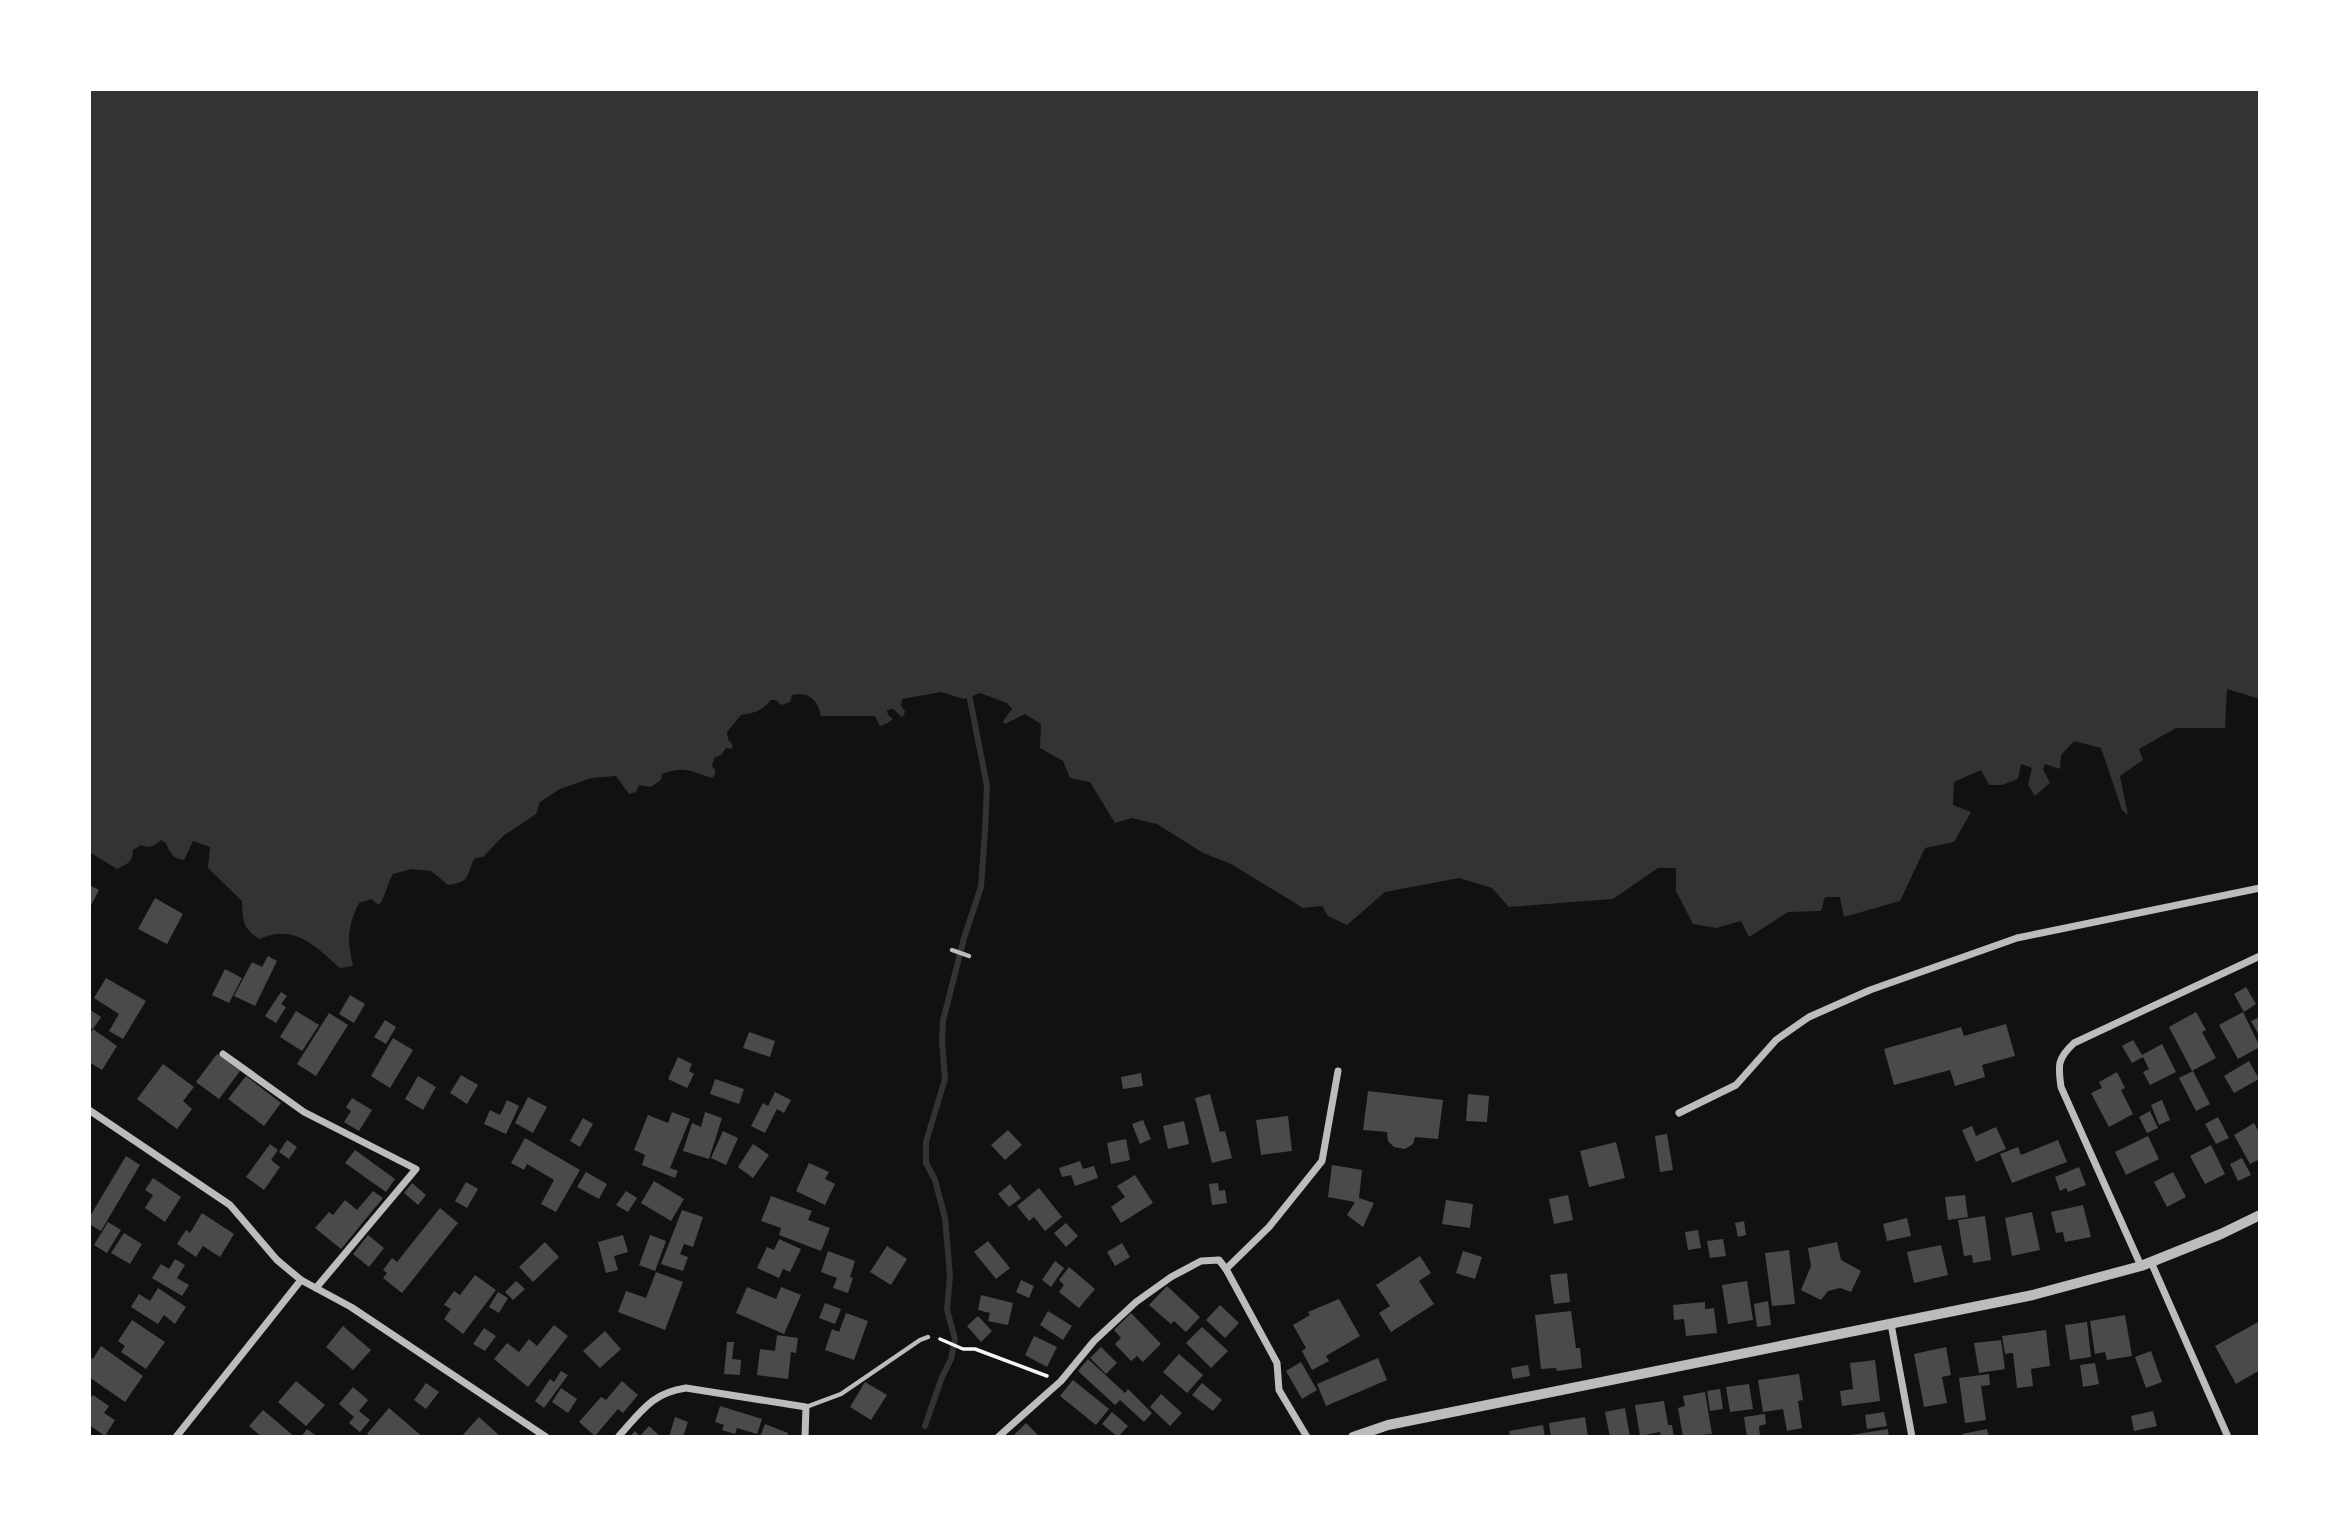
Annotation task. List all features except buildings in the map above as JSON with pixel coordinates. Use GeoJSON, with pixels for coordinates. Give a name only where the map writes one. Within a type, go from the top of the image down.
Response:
{"type":"FeatureCollection","features":[{"type":"Feature","properties":{"kind":"street"},"geometry":{"type":"LineString","coordinates":[[1679,1113],[1736,1085],[1776,1040],[1809,1017],[1870,990],[2017,938],[2260,888]]}},
{"type":"Feature","properties":{"kind":"street"},"geometry":{"type":"LineString","coordinates":[[2228,1437],[2061,1087],[2058,1067],[2062,1055],[2074,1044],[2260,956]]}},
{"type":"Feature","properties":{"kind":"street"},"geometry":{"type":"LineString","coordinates":[[223,1054],[304,1112],[416,1169],[316,1288]]}},
{"type":"Feature","properties":{"kind":"street"},"geometry":{"type":"LineString","coordinates":[[1226,1269],[1269,1227],[1322,1161],[1338,1071]]}},
{"type":"Feature","properties":{"kind":"street"},"geometry":{"type":"LineString","coordinates":[[89,1110],[230,1205],[277,1260],[301,1280],[351,1307],[546,1437]]}},
{"type":"Feature","properties":{"kind":"street"},"geometry":{"type":"LineString","coordinates":[[1353,1437],[1388,1425],[2033,1296],[2146,1264],[2260,1215]]}},
{"type":"Feature","properties":{"kind":"street"},"geometry":{"type":"LineString","coordinates":[[998,1437],[1061,1381],[1094,1341],[1136,1302],[1171,1277],[1200,1261],[1219,1259],[1277,1363],[1279,1390],[1307,1437]]}},
{"type":"Feature","properties":{"kind":"street"},"geometry":{"type":"LineString","coordinates":[[176,1437],[301,1280]]}},
{"type":"Feature","properties":{"kind":"street"},"geometry":{"type":"LineString","coordinates":[[1891,1324],[1912,1437]]}},
{"type":"Feature","properties":{"kind":"street"},"geometry":{"type":"LineString","coordinates":[[618,1437],[654,1399],[668,1391],[686,1388],[806,1407],[805,1437]]}},
{"type":"Feature","properties":{"kind":"lane"},"geometry":{"type":"LineString","coordinates":[[952,950],[969,956]]}},
{"type":"Feature","properties":{"kind":"lane"},"geometry":{"type":"LineString","coordinates":[[806,1407],[841,1394],[928,1337]]}},
{"type":"Feature","properties":{"kind":"path"},"geometry":{"type":"LineString","coordinates":[[950,1343],[963,1349],[975,1349],[1061,1381]]}},
{"type":"Feature","properties":{"kind":"shaded area"},"geometry":{"type":"Polygon","coordinates":[[[89,89],[2260,89],[2260,699],[2227,689],[2225,728],[2176,728],[2139,749],[2143,760],[2120,776],[2128,815],[2122,810],[2101,748],[2074,741],[2061,755],[2060,769],[2045,764],[2043,769],[2050,783],[2035,796],[2028,785],[2032,768],[2021,764],[2018,779],[2002,785],[1989,785],[1981,770],[1954,782],[1953,805],[1971,812],[1954,842],[1925,848],[1900,901],[1844,917],[1840,897],[1825,897],[1821,911],[1788,912],[1749,937],[1741,921],[1716,928],[1693,924],[1676,891],[1676,868],[1658,868],[1613,899],[1509,907],[1492,888],[1459,878],[1385,892],[1347,925],[1328,916],[1322,906],[1303,908],[1231,864],[1203,853],[1157,824],[1132,818],[1115,823],[1090,782],[1070,778],[1063,761],[1040,748],[1041,724],[1025,714],[1005,724],[1003,721],[1012,709],[1007,703],[980,693],[964,699],[941,692],[902,699],[904,715],[902,717],[893,709],[887,710],[893,719],[880,726],[875,716],[821,716],[811,698],[798,694],[792,695],[790,702],[781,705],[776,700],[771,700],[758,711],[741,715],[727,732],[733,746],[714,758],[712,766],[715,775],[712,778],[688,770],[677,770],[662,774],[661,780],[651,787],[639,785],[636,792],[629,794],[616,776],[591,778],[560,789],[540,802],[536,814],[503,836],[483,857],[475,858],[462,881],[448,885],[431,871],[411,869],[393,874],[379,905],[371,899],[359,903],[349,934],[353,966],[340,968],[313,945],[294,935],[272,935],[259,939],[253,935],[244,923],[242,901],[208,868],[210,847],[193,841],[184,860],[172,855],[166,843],[161,840],[152,846],[141,845],[133,850],[131,860],[117,869],[89,852],[89,89]]]}},
{"type":"Feature","properties":{"kind":"waterway"},"geometry":{"type":"LineString","coordinates":[[925,1426],[951,1359],[955,1339],[947,1310],[950,1275],[945,1218],[935,1180],[926,1163],[926,1142],[945,1079],[943,1021],[964,938],[981,887],[985,831],[987,786],[968,689]]}}]}
